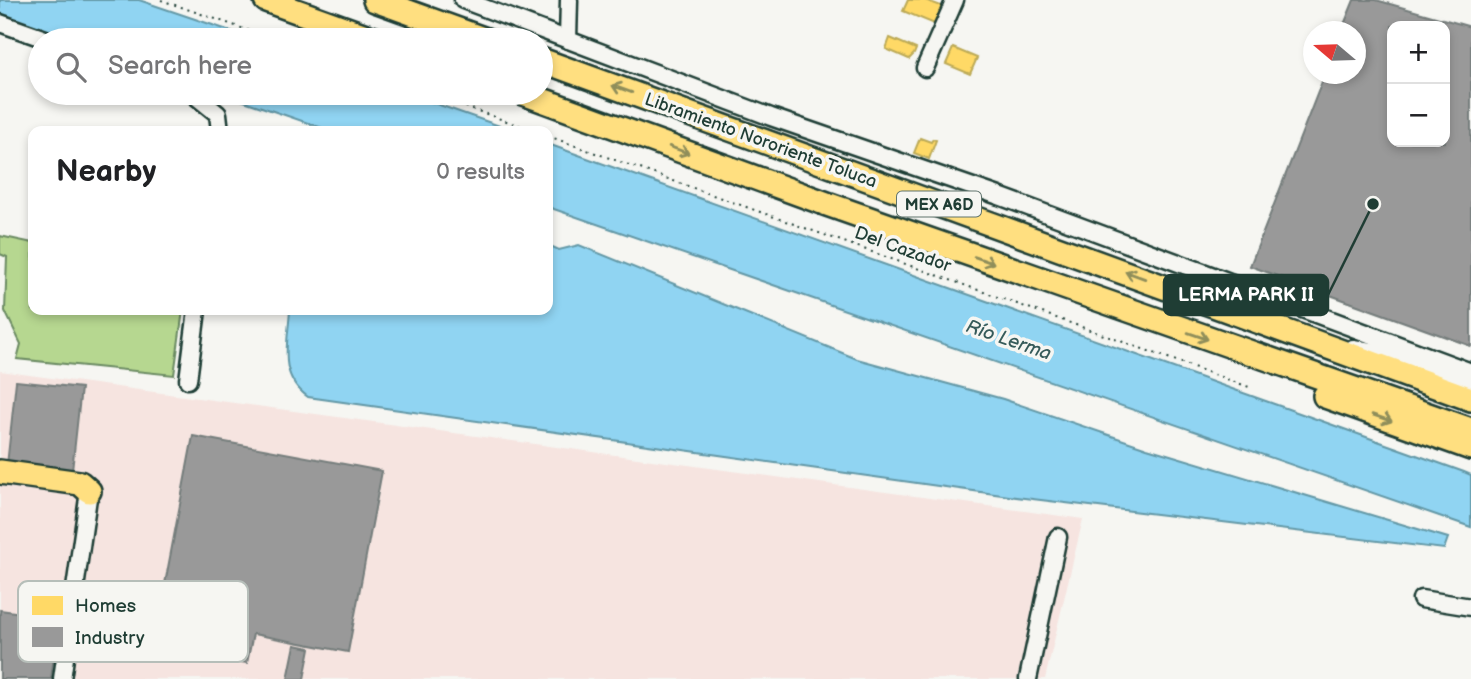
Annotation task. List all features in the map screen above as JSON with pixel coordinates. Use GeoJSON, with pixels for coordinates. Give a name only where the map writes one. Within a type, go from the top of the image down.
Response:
{"type":"FeatureCollection","features":[{"type":"Feature","properties":{"kind":"highway"},"geometry":{"type":"LineString","coordinates":[[266,0],[344,28]]}},
{"type":"Feature","properties":{"kind":"highway"},"geometry":{"type":"LineString","coordinates":[[374,0],[452,28]]}},
{"type":"Feature","properties":{"kind":"highway","name":"Libramiento Nororiente Toluca"},"geometry":{"type":"LineString","coordinates":[[553,64],[1338,348],[1471,399]]}},
{"type":"Feature","properties":{"kind":"highway","name":"Libramiento Nororiente Toluca"},"geometry":{"type":"LineString","coordinates":[[553,104],[1256,356],[1471,430]]}},
{"type":"Feature","properties":{"kind":"highway"},"geometry":{"type":"LineString","coordinates":[[1256,356],[1270,370],[1334,399],[1471,448]]}},
{"type":"Feature","properties":{"kind":"highway"},"geometry":{"type":"LineString","coordinates":[[0,472],[80,483],[89,491]]}},
{"type":"Feature","properties":{"kind":"street"},"geometry":{"type":"LineString","coordinates":[[463,0],[536,28]]}},
{"type":"Feature","properties":{"kind":"street"},"geometry":{"type":"LineString","coordinates":[[568,40],[569,0]]}},
{"type":"Feature","properties":{"kind":"street"},"geometry":{"type":"LineString","coordinates":[[925,68],[955,0]]}},
{"type":"Feature","properties":{"kind":"street"},"geometry":{"type":"LineString","coordinates":[[0,23],[28,33]]}},
{"type":"Feature","properties":{"kind":"street"},"geometry":{"type":"LineString","coordinates":[[553,34],[1471,372]]}},
{"type":"Feature","properties":{"kind":"street"},"geometry":{"type":"LineString","coordinates":[[207,105],[218,114],[219,126]]}},
{"type":"Feature","properties":{"kind":"street"},"geometry":{"type":"LineString","coordinates":[[188,380],[196,315]]}},
{"type":"Feature","properties":{"kind":"street"},"geometry":{"type":"LineString","coordinates":[[1338,348],[1376,352],[1471,384]]}},
{"type":"Feature","properties":{"kind":"street"},"geometry":{"type":"LineString","coordinates":[[76,581],[89,491]]}},
{"type":"Feature","properties":{"kind":"street"},"geometry":{"type":"LineString","coordinates":[[1028,679],[1058,537]]}},
{"type":"Feature","properties":{"kind":"street"},"geometry":{"type":"LineString","coordinates":[[1421,599],[1471,607]]}},
{"type":"Feature","properties":{"kind":"path"},"geometry":{"type":"LineString","coordinates":[[161,0],[242,28]]}},
{"type":"Feature","properties":{"kind":"path"},"geometry":{"type":"LineString","coordinates":[[460,105],[521,126]]}},
{"type":"Feature","properties":{"kind":"path","name":"Del Cazador"},"geometry":{"type":"LineString","coordinates":[[553,138],[1249,387]]}},
{"type":"Feature","properties":{"kind":"shaded area"},"geometry":{"type":"Polygon","coordinates":[[[0,371],[1083,519],[1045,679],[0,679],[0,371]]]}},
{"type":"Feature","properties":{"kind":"green space"},"geometry":{"type":"Polygon","coordinates":[[[0,236],[28,242],[28,315],[182,315],[174,375],[17,359],[21,344],[5,311],[7,257],[0,254],[0,236]]]}},
{"type":"Feature","properties":{"kind":"water"},"geometry":{"type":"Polygon","coordinates":[[[0,0],[139,0],[222,28],[33,28],[0,17],[0,0]]]}},
{"type":"Feature","properties":{"kind":"water"},"geometry":{"type":"Polygon","coordinates":[[[256,105],[439,105],[500,126],[317,126],[256,105]]]}},
{"type":"Feature","properties":{"kind":"water","name":"Río Lerma"},"geometry":{"type":"Polygon","coordinates":[[[553,146],[1464,472],[1471,475],[1471,527],[553,209],[553,146]]]}},
{"type":"Feature","properties":{"kind":"water"},"geometry":{"type":"Polygon","coordinates":[[[579,245],[857,359],[1003,399],[1147,448],[1448,538],[1444,549],[1016,497],[308,397],[292,379],[288,369],[290,315],[553,315],[553,247],[559,250],[579,245]]]}},
{"type":"Feature","properties":{"kind":"building: Homes"},"geometry":{"type":"Polygon","coordinates":[[[908,0],[925,0],[944,7],[937,25],[903,11],[908,0]]]}},
{"type":"Feature","properties":{"kind":"building: Homes"},"geometry":{"type":"Polygon","coordinates":[[[890,38],[916,49],[914,54],[909,59],[886,49],[890,38]]]}},
{"type":"Feature","properties":{"kind":"building: Homes"},"geometry":{"type":"Polygon","coordinates":[[[953,48],[977,58],[970,74],[946,64],[953,48]]]}},
{"type":"Feature","properties":{"kind":"building: Homes"},"geometry":{"type":"Polygon","coordinates":[[[920,138],[931,142],[936,140],[929,159],[914,153],[920,138]]]}},
{"type":"Feature","properties":{"kind":"building: Industry"},"geometry":{"type":"Polygon","coordinates":[[[1354,0],[1376,0],[1450,21],[1387,21],[1387,147],[1450,147],[1450,21],[1471,27],[1471,346],[1250,266],[1321,84],[1366,84],[1366,21],[1345,21],[1354,0]]]}},
{"type":"Feature","properties":{"kind":"building: Industry"},"geometry":{"type":"Polygon","coordinates":[[[16,381],[81,388],[72,471],[7,465],[16,381]]]}},
{"type":"Feature","properties":{"kind":"building: Industry"},"geometry":{"type":"Polygon","coordinates":[[[193,436],[382,471],[348,652],[253,634],[248,658],[248,581],[166,581],[193,436]]]}},
{"type":"Feature","properties":{"kind":"building: Industry"},"geometry":{"type":"Polygon","coordinates":[[[0,610],[18,612],[18,662],[53,662],[51,679],[0,679],[0,610]]]}},
{"type":"Feature","properties":{"kind":"building: Industry"},"geometry":{"type":"Polygon","coordinates":[[[295,645],[310,648],[304,679],[288,679],[295,645]]]}},
{"type":"Feature","properties":{"kind":"place","name":"LERMA PARK II"},"geometry":{"type":"Point","coordinates":[1373,204]}}]}
